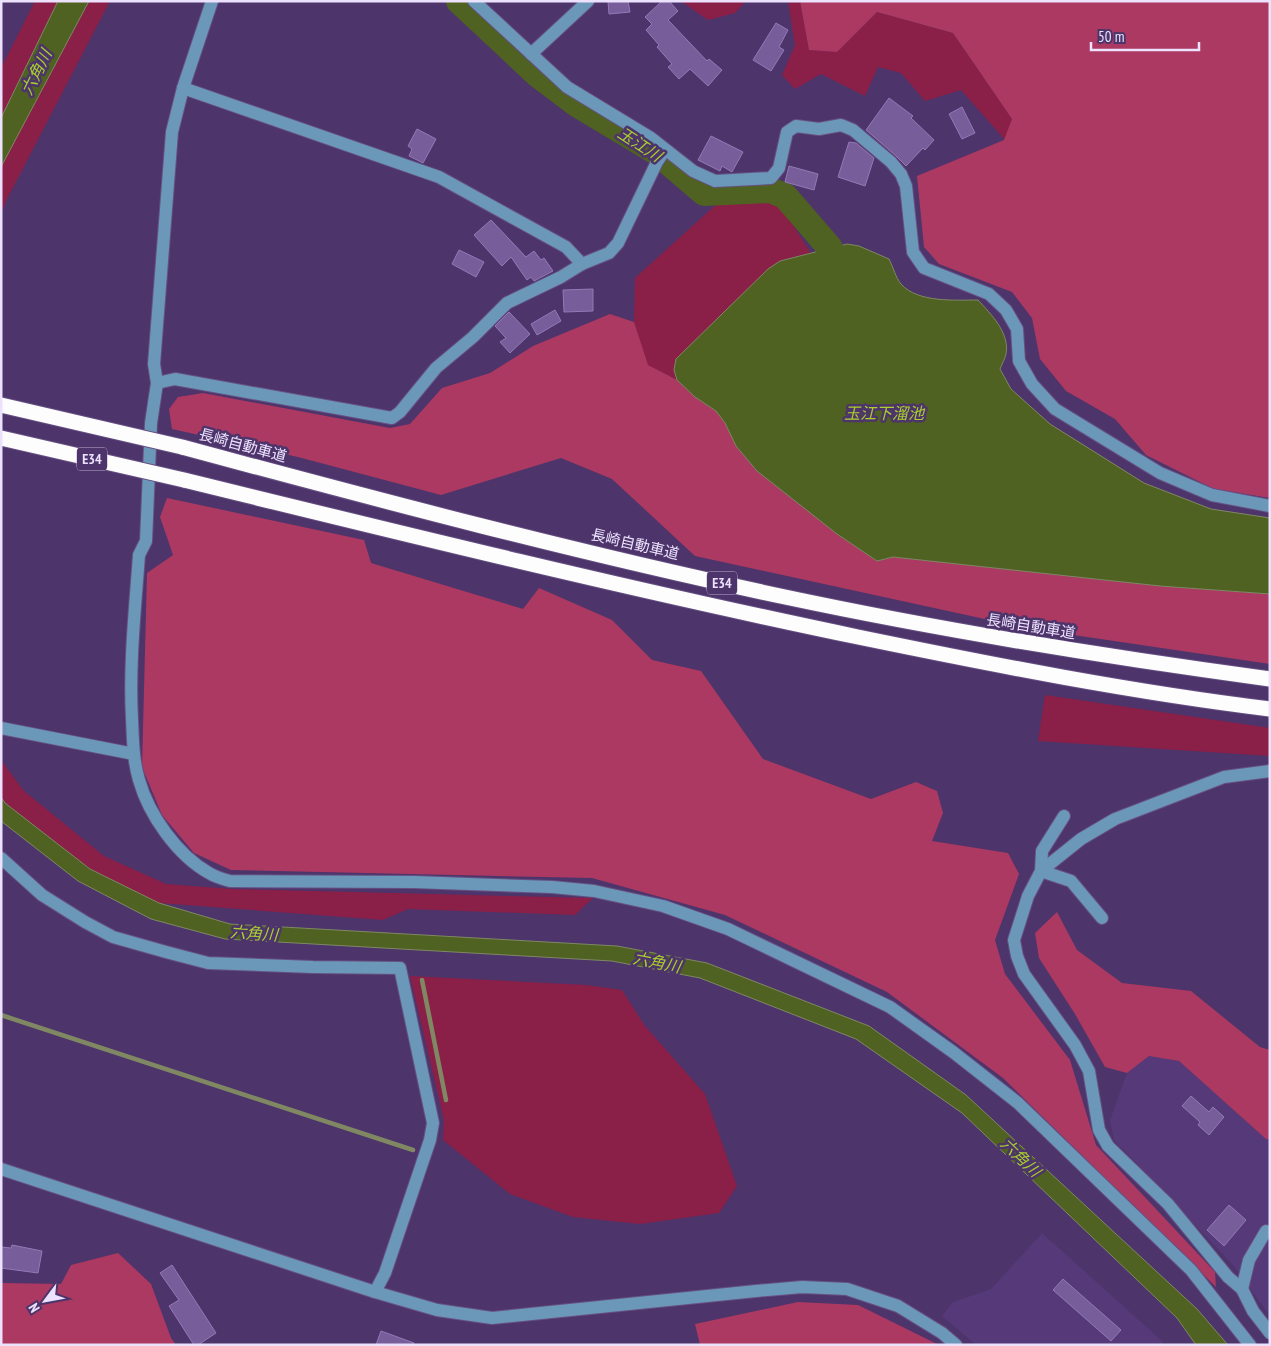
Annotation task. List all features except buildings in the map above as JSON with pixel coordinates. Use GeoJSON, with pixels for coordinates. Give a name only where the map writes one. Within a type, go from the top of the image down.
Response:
{"type":"FeatureCollection","features":[{"type":"Feature","properties":{"kind":"highway","name":"長崎自動車道"},"geometry":{"type":"LineString","coordinates":[[1,405],[182,447],[334,488],[564,546],[785,597],[994,638],[1270,679]]}},
{"type":"Feature","properties":{"kind":"highway","name":"E34"},"geometry":{"type":"LineString","coordinates":[[1,438],[586,577],[808,626],[988,664],[1222,703],[1270,709]]}},
{"type":"Feature","properties":{"kind":"street"},"geometry":{"type":"LineString","coordinates":[[212,1],[183,88],[172,132],[154,364],[157,384],[151,423],[146,541],[139,555],[132,661],[131,694],[134,754],[139,780],[146,800],[158,822],[173,842],[209,874],[230,881],[414,882],[552,887],[594,891],[663,906],[728,929],[890,1008],[953,1052],[1018,1103],[1191,1270],[1250,1345]]}},
{"type":"Feature","properties":{"kind":"street"},"geometry":{"type":"LineString","coordinates":[[474,1],[567,87],[651,138],[694,171],[715,181],[771,178],[779,168],[787,132],[796,126],[819,129],[841,125],[852,130],[892,162],[901,174],[906,186],[913,252],[924,268],[989,294],[1006,310],[1017,329],[1019,361],[1032,384],[1055,409],[1160,472],[1212,495],[1270,506]]}},
{"type":"Feature","properties":{"kind":"street"},"geometry":{"type":"LineString","coordinates":[[531,54],[588,1]]}},
{"type":"Feature","properties":{"kind":"street"},"geometry":{"type":"LineString","coordinates":[[183,88],[439,177],[566,247],[582,264]]}},
{"type":"Feature","properties":{"kind":"street"},"geometry":{"type":"LineString","coordinates":[[157,384],[175,378],[392,418],[400,412],[436,368],[473,337],[507,303],[561,277],[582,264],[609,253],[618,243],[657,162],[665,150]]}},
{"type":"Feature","properties":{"kind":"street"},"geometry":{"type":"LineString","coordinates":[[1,728],[134,754]]}},
{"type":"Feature","properties":{"kind":"street"},"geometry":{"type":"LineString","coordinates":[[1270,771],[1224,777],[1115,819],[1081,839],[1042,871],[1028,896],[1014,940],[1017,956],[1024,974],[1075,1045],[1089,1071],[1099,1130],[1108,1146],[1168,1204],[1228,1276],[1242,1289],[1253,1311],[1270,1333]]}},
{"type":"Feature","properties":{"kind":"street"},"geometry":{"type":"LineString","coordinates":[[1042,871],[1042,851],[1064,816]]}},
{"type":"Feature","properties":{"kind":"street"},"geometry":{"type":"LineString","coordinates":[[1,858],[42,895],[84,922],[113,937],[166,952],[208,963],[400,968],[433,1123],[430,1140],[385,1273],[375,1292]]}},
{"type":"Feature","properties":{"kind":"street"},"geometry":{"type":"LineString","coordinates":[[1042,871],[1071,881],[1102,918]]}},
{"type":"Feature","properties":{"kind":"street"},"geometry":{"type":"LineString","coordinates":[[1,1170],[375,1292],[437,1310],[492,1318],[802,1287],[847,1289],[898,1306],[942,1333],[956,1345]]}},
{"type":"Feature","properties":{"kind":"street"},"geometry":{"type":"LineString","coordinates":[[1242,1289],[1249,1260],[1266,1232]]}},
{"type":"Feature","properties":{"kind":"shaded area"},"geometry":{"type":"Polygon","coordinates":[[[35,1],[58,1],[1,118],[1,68],[35,1]]]}},
{"type":"Feature","properties":{"kind":"shaded area"},"geometry":{"type":"Polygon","coordinates":[[[89,1],[110,1],[1,214],[1,167],[89,1]]]}},
{"type":"Feature","properties":{"kind":"shaded area"},"geometry":{"type":"Polygon","coordinates":[[[681,1],[746,1],[735,13],[708,20],[681,1]]]}},
{"type":"Feature","properties":{"kind":"shaded area"},"geometry":{"type":"Polygon","coordinates":[[[788,1],[800,1],[809,50],[837,52],[877,12],[953,33],[1012,119],[1005,140],[961,90],[925,101],[901,73],[878,67],[865,96],[821,74],[795,89],[782,75],[795,45],[788,1]]]}},
{"type":"Feature","properties":{"kind":"shaded area"},"geometry":{"type":"Polygon","coordinates":[[[800,1],[1270,1],[1270,498],[1214,489],[1146,455],[1115,419],[1066,391],[1040,359],[1032,318],[1012,292],[939,264],[924,247],[917,176],[1004,140],[1012,119],[953,33],[877,12],[837,52],[809,50],[800,1]]]}},
{"type":"Feature","properties":{"kind":"shaded area"},"geometry":{"type":"Polygon","coordinates":[[[768,198],[782,208],[811,253],[780,261],[674,370],[677,380],[647,365],[634,322],[635,278],[721,200],[768,198]]]}},
{"type":"Feature","properties":{"kind":"shaded area"},"geometry":{"type":"Polygon","coordinates":[[[610,314],[634,322],[648,365],[677,380],[695,397],[716,411],[725,423],[736,446],[757,471],[837,534],[877,561],[893,557],[1160,586],[1270,594],[1270,664],[1026,628],[695,556],[612,479],[561,458],[441,495],[298,457],[172,429],[169,409],[178,397],[203,393],[390,428],[410,424],[442,388],[490,373],[533,346],[610,314]]]}},
{"type":"Feature","properties":{"kind":"shaded area"},"geometry":{"type":"Polygon","coordinates":[[[167,498],[364,540],[371,563],[523,609],[539,588],[612,620],[652,660],[701,671],[763,759],[871,799],[916,782],[937,791],[943,813],[932,841],[1008,853],[1019,874],[995,940],[1005,974],[1070,1060],[1096,1145],[1215,1272],[1216,1287],[1003,1078],[887,992],[725,915],[592,878],[231,870],[194,853],[162,815],[142,767],[147,573],[173,555],[160,517],[167,498]]]}},
{"type":"Feature","properties":{"kind":"shaded area"},"geometry":{"type":"Polygon","coordinates":[[[1045,695],[1270,728],[1270,756],[1038,741],[1045,695]]]}},
{"type":"Feature","properties":{"kind":"shaded area"},"geometry":{"type":"Polygon","coordinates":[[[1,760],[24,791],[104,856],[166,884],[232,889],[593,898],[575,915],[408,909],[383,920],[159,903],[90,869],[5,803],[1,797],[1,760]]]}},
{"type":"Feature","properties":{"kind":"shaded area"},"geometry":{"type":"Polygon","coordinates":[[[1057,912],[1077,950],[1122,983],[1191,991],[1260,1047],[1270,1050],[1270,1139],[1266,1139],[1179,1061],[1149,1056],[1127,1073],[1105,1067],[1075,1014],[1039,958],[1035,933],[1057,912]]]}},
{"type":"Feature","properties":{"kind":"shaded area"},"geometry":{"type":"Polygon","coordinates":[[[410,976],[586,985],[622,990],[645,1026],[705,1094],[737,1186],[719,1213],[640,1224],[573,1217],[510,1194],[443,1140],[444,1120],[410,976]]]}},
{"type":"Feature","properties":{"kind":"shaded area"},"geometry":{"type":"Polygon","coordinates":[[[1149,1056],[1179,1061],[1266,1139],[1270,1139],[1270,1316],[1233,1265],[1114,1140],[1110,1120],[1127,1073],[1149,1056]]]}},
{"type":"Feature","properties":{"kind":"shaded area"},"geometry":{"type":"Polygon","coordinates":[[[1042,1233],[1165,1345],[976,1345],[942,1316],[953,1302],[991,1289],[1042,1233]]]}},
{"type":"Feature","properties":{"kind":"shaded area"},"geometry":{"type":"Polygon","coordinates":[[[118,1253],[151,1284],[171,1338],[176,1345],[1,1345],[1,1283],[61,1284],[71,1265],[118,1253]]]}},
{"type":"Feature","properties":{"kind":"shaded area"},"geometry":{"type":"Polygon","coordinates":[[[798,1302],[858,1305],[939,1345],[700,1345],[695,1324],[798,1302]]]}},
{"type":"Feature","properties":{"kind":"water","name":"六角川"},"geometry":{"type":"Polygon","coordinates":[[[58,1],[89,1],[1,167],[1,118],[58,1]]]}},
{"type":"Feature","properties":{"kind":"water","name":"玉江下溜池"},"geometry":{"type":"Polygon","coordinates":[[[847,244],[859,246],[889,259],[901,284],[917,295],[948,300],[978,300],[998,324],[1005,339],[1006,354],[1000,369],[1011,389],[1050,424],[1144,483],[1211,509],[1270,518],[1270,594],[1160,586],[893,557],[877,561],[837,534],[757,471],[736,446],[725,423],[716,411],[695,397],[677,380],[674,370],[676,359],[768,269],[780,261],[847,244]]]}},
{"type":"Feature","properties":{"kind":"water","name":"六角川"},"geometry":{"type":"Polygon","coordinates":[[[1,797],[5,803],[90,869],[159,903],[230,924],[617,946],[707,963],[869,1026],[966,1095],[1197,1309],[1228,1345],[1196,1345],[1177,1318],[962,1113],[856,1039],[700,978],[612,961],[225,939],[151,919],[78,881],[1,821],[1,797]]]}},
{"type":"Feature","properties":{"kind":"waterway","name":"玉江川"},"geometry":{"type":"LineString","coordinates":[[459,1],[538,75],[575,103],[655,151],[704,193],[770,190],[785,196],[830,248]]}},
{"type":"Feature","properties":{"kind":"waterway"},"geometry":{"type":"LineString","coordinates":[[422,980],[446,1100]]}},
{"type":"Feature","properties":{"kind":"waterway"},"geometry":{"type":"LineString","coordinates":[[1,1015],[413,1150]]}}]}
